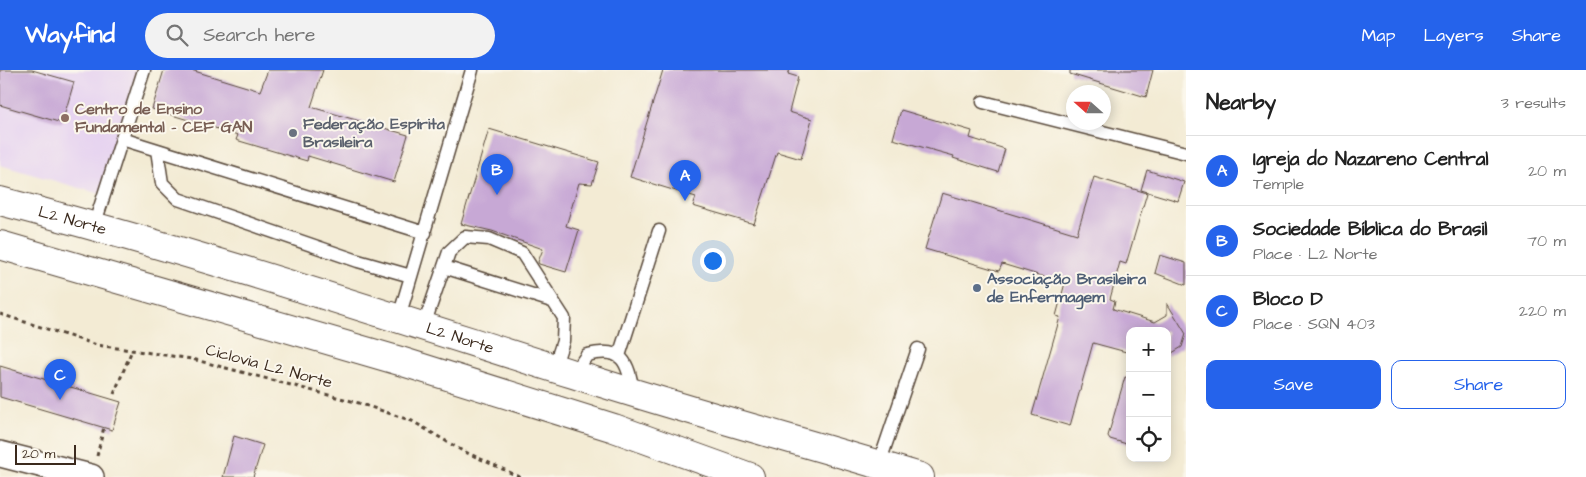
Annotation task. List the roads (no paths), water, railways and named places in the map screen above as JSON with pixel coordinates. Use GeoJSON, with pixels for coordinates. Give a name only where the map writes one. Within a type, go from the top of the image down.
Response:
{"type":"FeatureCollection","features":[{"type":"Feature","properties":{"kind":"main road","name":"L2 Norte"},"geometry":{"type":"LineString","coordinates":[[0,201],[94,226],[412,321],[564,372],[920,477]]}},
{"type":"Feature","properties":{"kind":"main road"},"geometry":{"type":"LineString","coordinates":[[0,245],[409,364],[614,428],[750,477]]}},
{"type":"Feature","properties":{"kind":"street"},"geometry":{"type":"LineString","coordinates":[[0,454],[93,469]]}},
{"type":"Feature","properties":{"kind":"lane"},"geometry":{"type":"LineString","coordinates":[[94,226],[144,70]]}},
{"type":"Feature","properties":{"kind":"lane"},"geometry":{"type":"LineString","coordinates":[[412,321],[412,276],[472,70]]}},
{"type":"Feature","properties":{"kind":"lane"},"geometry":{"type":"LineString","coordinates":[[983,102],[1186,152]]}},
{"type":"Feature","properties":{"kind":"lane"},"geometry":{"type":"LineString","coordinates":[[122,139],[425,234]]}},
{"type":"Feature","properties":{"kind":"lane"},"geometry":{"type":"LineString","coordinates":[[157,150],[162,183],[169,193],[178,199],[358,261],[412,276]]}},
{"type":"Feature","properties":{"kind":"lane"},"geometry":{"type":"LineString","coordinates":[[619,356],[660,230]]}},
{"type":"Feature","properties":{"kind":"lane"},"geometry":{"type":"LineString","coordinates":[[412,321],[444,268],[449,252],[466,237],[489,239],[522,254],[564,318],[562,341],[564,372]]}},
{"type":"Feature","properties":{"kind":"lane"},"geometry":{"type":"LineString","coordinates":[[444,268],[552,301]]}},
{"type":"Feature","properties":{"kind":"lane"},"geometry":{"type":"LineString","coordinates":[[879,464],[918,349]]}},
{"type":"Feature","properties":{"kind":"lane"},"geometry":{"type":"LineString","coordinates":[[564,372],[587,355],[602,351],[619,356],[629,367],[633,392]]}},
{"type":"Feature","properties":{"kind":"place","name":"Centro de Ensino Fundamental - CEF GAN"},"geometry":{"type":"Point","coordinates":[65,118]}},
{"type":"Feature","properties":{"kind":"place","name":"Federação Espírita Brasileira"},"geometry":{"type":"Point","coordinates":[293,133]}},
{"type":"Feature","properties":{"kind":"place","name":"Sociedade Bíblica do Brasil"},"geometry":{"type":"Point","coordinates":[497,195]}},
{"type":"Feature","properties":{"kind":"place","name":"Igreja do Nazareno Central"},"geometry":{"type":"Point","coordinates":[685,201]}},
{"type":"Feature","properties":{"kind":"place","name":"Associação Brasileira de Enfermagem"},"geometry":{"type":"Point","coordinates":[977,288]}},
{"type":"Feature","properties":{"kind":"place","name":"Bloco D"},"geometry":{"type":"Point","coordinates":[60,400]}}]}
